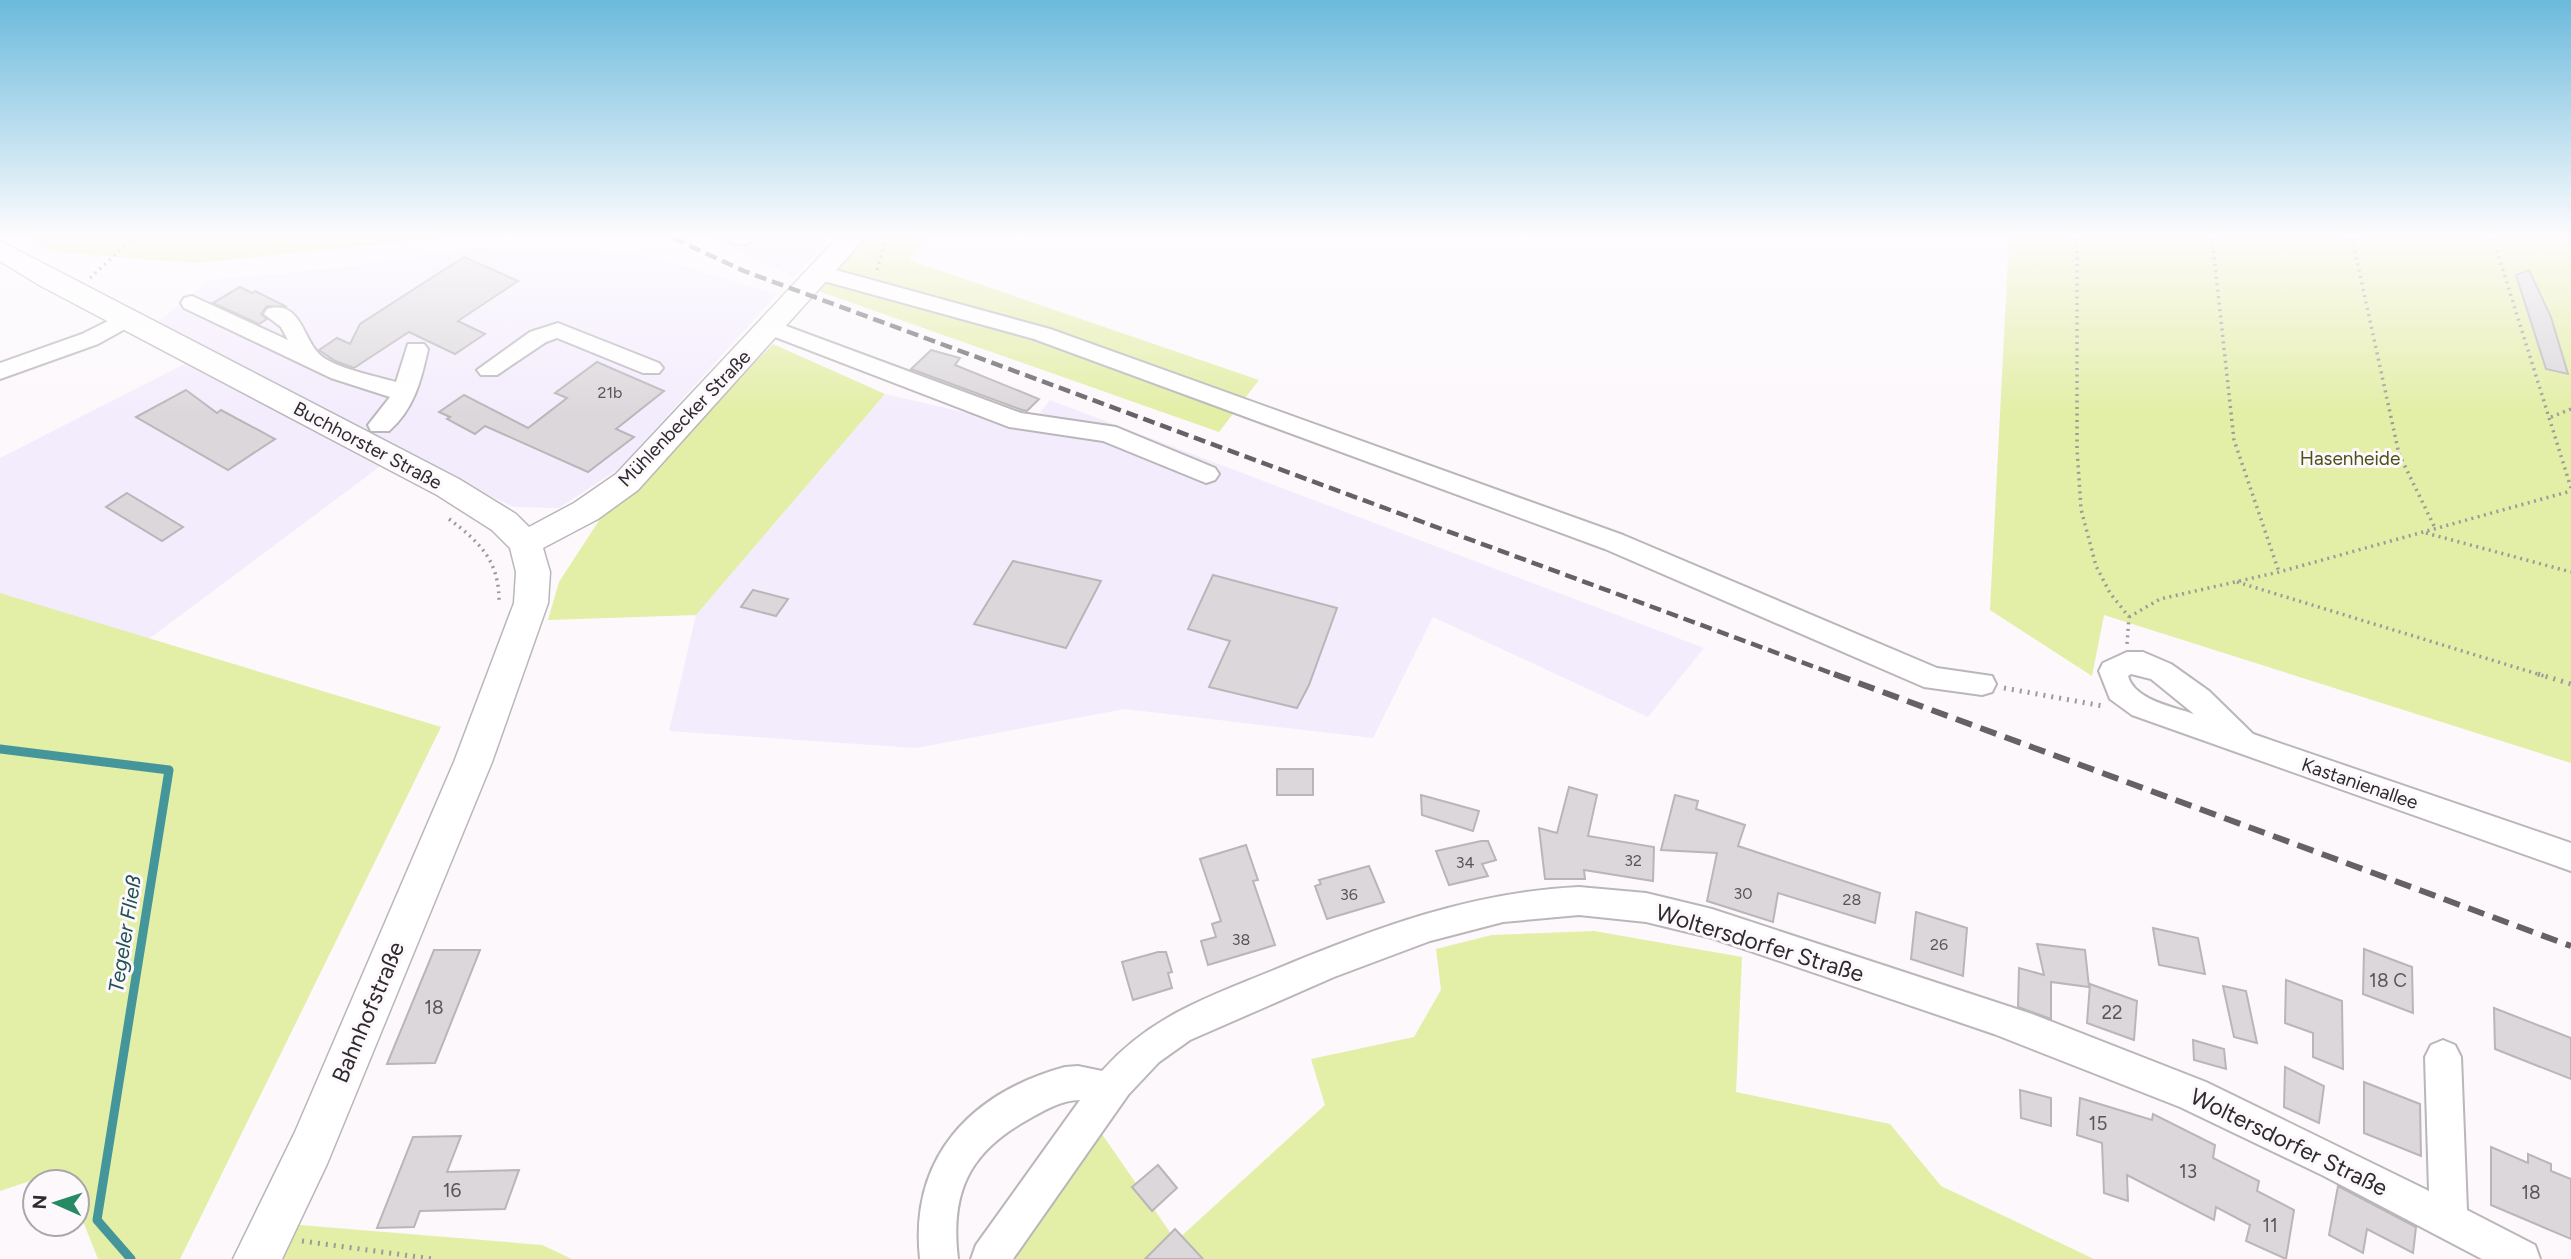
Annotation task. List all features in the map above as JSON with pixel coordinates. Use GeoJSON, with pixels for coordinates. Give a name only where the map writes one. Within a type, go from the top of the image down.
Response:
{"type":"FeatureCollection","features":[{"type":"Feature","properties":{"kind":"main road","name":"Buchhorster Straße"},"geometry":{"type":"LineString","coordinates":[[84,297],[448,487],[504,522],[525,543]]}},
{"type":"Feature","properties":{"kind":"main road","name":"Mühlenbecker Straße"},"geometry":{"type":"LineString","coordinates":[[525,543],[586,511],[627,482],[799,297]]}},
{"type":"Feature","properties":{"kind":"main road","name":"Bahnhofstraße"},"geometry":{"type":"LineString","coordinates":[[263,1248],[311,1147],[473,762],[531,603],[533,572],[525,543]]}},
{"type":"Feature","properties":{"kind":"street"},"geometry":{"type":"LineString","coordinates":[[908,297],[1042,334],[1614,541],[1934,679],[1982,684]]}},
{"type":"Feature","properties":{"kind":"street"},"geometry":{"type":"LineString","coordinates":[[192,303],[339,373],[405,393]]}},
{"type":"Feature","properties":{"kind":"street"},"geometry":{"type":"LineString","coordinates":[[275,314],[290,322],[311,360]]}},
{"type":"Feature","properties":{"kind":"street"},"geometry":{"type":"LineString","coordinates":[[0,371],[90,339],[126,319]]}},
{"type":"Feature","properties":{"kind":"street"},"geometry":{"type":"LineString","coordinates":[[770,327],[1018,421],[1107,433],[1206,474]]}},
{"type":"Feature","properties":{"kind":"street"},"geometry":{"type":"LineString","coordinates":[[489,370],[538,337],[558,330],[650,368]]}},
{"type":"Feature","properties":{"kind":"street"},"geometry":{"type":"LineString","coordinates":[[380,425],[392,417],[405,393],[416,349]]}},
{"type":"Feature","properties":{"kind":"street","name":"Kastanienallee"},"geometry":{"type":"LineString","coordinates":[[2242,741],[2156,667],[2144,663],[2119,664],[2113,671],[2113,681],[2120,692],[2132,702],[2149,709],[2571,856]]}},
{"type":"Feature","properties":{"kind":"street","name":"Woltersdorfer Straße"},"geometry":{"type":"LineString","coordinates":[[990,1259],[1109,1090],[1148,1049],[1181,1028],[1326,964],[1485,910],[1533,903],[1584,901],[1662,912],[1716,925],[1984,1014],[2144,1073],[2294,1140],[2521,1259]]}},
{"type":"Feature","properties":{"kind":"street"},"geometry":{"type":"LineString","coordinates":[[2443,1057],[2449,1221]]}},
{"type":"Feature","properties":{"kind":"street"},"geometry":{"type":"LineString","coordinates":[[939,1259],[935,1237],[942,1183],[953,1161],[987,1125],[1010,1108],[1049,1089],[1076,1083],[1109,1090]]}},
{"type":"Feature","properties":{"kind":"path"},"geometry":{"type":"LineString","coordinates":[[2077,297],[2077,485],[2084,527],[2098,573],[2112,599],[2129,617],[2127,639]]}},
{"type":"Feature","properties":{"kind":"path"},"geometry":{"type":"LineString","coordinates":[[2219,297],[2234,440],[2279,572]]}},
{"type":"Feature","properties":{"kind":"path"},"geometry":{"type":"LineString","coordinates":[[2365,297],[2399,454],[2436,530]]}},
{"type":"Feature","properties":{"kind":"path"},"geometry":{"type":"LineString","coordinates":[[2129,617],[2160,599],[2279,572],[2425,533],[2571,489],[2512,297]]}},
{"type":"Feature","properties":{"kind":"path"},"geometry":{"type":"LineString","coordinates":[[2551,417],[2571,409]]}},
{"type":"Feature","properties":{"kind":"path"},"geometry":{"type":"LineString","coordinates":[[448,518],[480,541],[494,558],[500,584],[496,616]]}},
{"type":"Feature","properties":{"kind":"path"},"geometry":{"type":"LineString","coordinates":[[2425,533],[2571,572]]}},
{"type":"Feature","properties":{"kind":"path"},"geometry":{"type":"LineString","coordinates":[[2236,582],[2571,684]]}},
{"type":"Feature","properties":{"kind":"path"},"geometry":{"type":"LineString","coordinates":[[1982,684],[2111,708],[2149,709]]}},
{"type":"Feature","properties":{"kind":"path"},"geometry":{"type":"LineString","coordinates":[[263,1248],[433,1259]]}},
{"type":"Feature","properties":{"kind":"shaded area"},"geometry":{"type":"Polygon","coordinates":[[[189,297],[775,297],[620,468],[559,508],[514,507],[395,452],[374,471],[99,676],[0,626],[0,458],[206,353],[155,324],[189,297]]]}},
{"type":"Feature","properties":{"kind":"shaded area"},"geometry":{"type":"Polygon","coordinates":[[[885,394],[1029,427],[1050,400],[1704,648],[1648,717],[1433,617],[1373,738],[1125,709],[916,748],[669,731],[696,615],[885,394]]]}},
{"type":"Feature","properties":{"kind":"green space"},"geometry":{"type":"Polygon","coordinates":[[[834,297],[1016,297],[1259,380],[1219,432],[834,297]]]}},
{"type":"Feature","properties":{"kind":"green space","name":"Hasenheide"},"geometry":{"type":"Polygon","coordinates":[[[2006,297],[2571,297],[2571,763],[2104,615],[2092,676],[1990,610],[2006,297]]]}},
{"type":"Feature","properties":{"kind":"green space"},"geometry":{"type":"Polygon","coordinates":[[[773,344],[885,394],[696,615],[548,620],[559,582],[600,519],[773,344]]]}},
{"type":"Feature","properties":{"kind":"green space"},"geometry":{"type":"Polygon","coordinates":[[[0,593],[441,727],[180,1259],[98,1259],[90,1238],[91,1168],[21,1168],[21,1184],[0,1191],[0,593]]]}},
{"type":"Feature","properties":{"kind":"green space"},"geometry":{"type":"Polygon","coordinates":[[[1594,931],[1742,957],[1736,1092],[1890,1124],[1941,1186],[2094,1259],[1010,1259],[1097,1127],[1176,1241],[1325,1105],[1311,1059],[1414,1037],[1441,990],[1436,949],[1492,935],[1594,931]]]}},
{"type":"Feature","properties":{"kind":"green space"},"geometry":{"type":"Polygon","coordinates":[[[299,1225],[542,1245],[572,1259],[272,1259],[299,1225]]]}},
{"type":"Feature","properties":{"kind":"building"},"geometry":{"type":"Polygon","coordinates":[[[224,297],[267,297],[287,307],[267,306],[261,314],[267,319],[259,324],[213,303],[224,297]]]}},
{"type":"Feature","properties":{"kind":"building"},"geometry":{"type":"Polygon","coordinates":[[[402,297],[494,297],[458,321],[485,334],[455,354],[409,332],[354,368],[335,361],[319,350],[337,338],[350,344],[360,324],[402,297]]]}},
{"type":"Feature","properties":{"kind":"building"},"geometry":{"type":"Polygon","coordinates":[[[2523,297],[2542,297],[2551,317],[2568,374],[2546,369],[2523,297]]]}},
{"type":"Feature","properties":{"kind":"building"},"geometry":{"type":"Polygon","coordinates":[[[931,350],[960,358],[955,365],[1039,399],[1027,411],[1022,410],[911,369],[931,350]]]}},
{"type":"Feature","properties":{"kind":"building"},"geometry":{"type":"Polygon","coordinates":[[[597,362],[664,391],[616,429],[634,437],[588,472],[485,426],[475,434],[439,412],[464,395],[528,428],[567,398],[555,393],[597,362]]]}},
{"type":"Feature","properties":{"kind":"building"},"geometry":{"type":"Polygon","coordinates":[[[186,390],[217,413],[221,410],[275,439],[228,470],[136,417],[186,390]]]}},
{"type":"Feature","properties":{"kind":"building"},"geometry":{"type":"Polygon","coordinates":[[[127,493],[183,527],[162,541],[106,507],[127,493]]]}},
{"type":"Feature","properties":{"kind":"building"},"geometry":{"type":"Polygon","coordinates":[[[1013,561],[1101,581],[1066,648],[974,624],[1013,561]]]}},
{"type":"Feature","properties":{"kind":"building"},"geometry":{"type":"Polygon","coordinates":[[[1213,575],[1337,608],[1309,685],[1297,708],[1209,687],[1230,641],[1188,629],[1213,575]]]}},
{"type":"Feature","properties":{"kind":"building"},"geometry":{"type":"Polygon","coordinates":[[[753,590],[788,599],[776,616],[741,607],[753,590]]]}},
{"type":"Feature","properties":{"kind":"building"},"geometry":{"type":"Polygon","coordinates":[[[1277,769],[1313,769],[1313,795],[1277,795],[1277,769]]]}},
{"type":"Feature","properties":{"kind":"building"},"geometry":{"type":"Polygon","coordinates":[[[1569,787],[1597,795],[1588,836],[1654,847],[1653,881],[1584,870],[1585,879],[1545,879],[1539,828],[1557,833],[1569,787]]]}},
{"type":"Feature","properties":{"kind":"building"},"geometry":{"type":"Polygon","coordinates":[[[1421,795],[1479,811],[1473,831],[1422,815],[1421,795]]]}},
{"type":"Feature","properties":{"kind":"building"},"geometry":{"type":"Polygon","coordinates":[[[1675,795],[1698,801],[1696,809],[1745,825],[1738,846],[1880,893],[1875,923],[1778,893],[1773,922],[1707,901],[1717,853],[1661,850],[1675,795]]]}},
{"type":"Feature","properties":{"kind":"building"},"geometry":{"type":"Polygon","coordinates":[[[1488,841],[1496,860],[1482,864],[1488,876],[1449,885],[1436,851],[1488,841]]]}},
{"type":"Feature","properties":{"kind":"building"},"geometry":{"type":"Polygon","coordinates":[[[1246,845],[1258,880],[1253,881],[1275,945],[1208,965],[1201,941],[1216,937],[1212,924],[1221,921],[1200,859],[1246,845]]]}},
{"type":"Feature","properties":{"kind":"building"},"geometry":{"type":"Polygon","coordinates":[[[1369,866],[1384,902],[1327,919],[1315,886],[1321,884],[1319,880],[1369,866]]]}},
{"type":"Feature","properties":{"kind":"building"},"geometry":{"type":"Polygon","coordinates":[[[1916,912],[1967,928],[1963,976],[1911,959],[1916,912]]]}},
{"type":"Feature","properties":{"kind":"building"},"geometry":{"type":"Polygon","coordinates":[[[2153,928],[2198,938],[2205,974],[2159,965],[2153,928]]]}},
{"type":"Feature","properties":{"kind":"building"},"geometry":{"type":"Polygon","coordinates":[[[2037,944],[2085,950],[2089,987],[2051,982],[2051,1019],[2018,1007],[2019,968],[2044,975],[2037,944]]]}},
{"type":"Feature","properties":{"kind":"building"},"geometry":{"type":"Polygon","coordinates":[[[2364,949],[2412,967],[2413,1013],[2363,994],[2364,949]]]}},
{"type":"Feature","properties":{"kind":"building"},"geometry":{"type":"Polygon","coordinates":[[[434,950],[480,950],[435,1063],[387,1064],[434,950]]]}},
{"type":"Feature","properties":{"kind":"building"},"geometry":{"type":"Polygon","coordinates":[[[1166,952],[1172,972],[1168,973],[1172,988],[1133,1000],[1122,962],[1166,952]]]}},
{"type":"Feature","properties":{"kind":"building"},"geometry":{"type":"Polygon","coordinates":[[[2286,980],[2342,1001],[2343,1069],[2313,1057],[2313,1033],[2285,1023],[2286,980]]]}},
{"type":"Feature","properties":{"kind":"building"},"geometry":{"type":"Polygon","coordinates":[[[2090,984],[2137,1001],[2134,1040],[2087,1023],[2090,984]]]}},
{"type":"Feature","properties":{"kind":"building"},"geometry":{"type":"Polygon","coordinates":[[[2223,986],[2246,991],[2257,1043],[2234,1037],[2223,986]]]}},
{"type":"Feature","properties":{"kind":"building"},"geometry":{"type":"Polygon","coordinates":[[[2494,1008],[2571,1038],[2571,1079],[2495,1049],[2494,1008]]]}},
{"type":"Feature","properties":{"kind":"building"},"geometry":{"type":"Polygon","coordinates":[[[2193,1040],[2224,1049],[2226,1069],[2194,1060],[2193,1040]]]}},
{"type":"Feature","properties":{"kind":"building"},"geometry":{"type":"Polygon","coordinates":[[[2285,1067],[2324,1086],[2319,1123],[2284,1107],[2285,1067]]]}},
{"type":"Feature","properties":{"kind":"building"},"geometry":{"type":"Polygon","coordinates":[[[2364,1082],[2420,1104],[2421,1156],[2364,1133],[2364,1082]]]}},
{"type":"Feature","properties":{"kind":"building"},"geometry":{"type":"Polygon","coordinates":[[[2020,1090],[2051,1098],[2051,1126],[2021,1118],[2020,1090]]]}},
{"type":"Feature","properties":{"kind":"building"},"geometry":{"type":"Polygon","coordinates":[[[2080,1098],[2152,1120],[2153,1114],[2215,1145],[2213,1158],[2259,1181],[2257,1191],[2294,1210],[2286,1259],[2246,1241],[2250,1225],[2216,1207],[2214,1220],[2127,1175],[2128,1201],[2104,1193],[2102,1143],[2077,1135],[2080,1098]]]}},
{"type":"Feature","properties":{"kind":"building"},"geometry":{"type":"Polygon","coordinates":[[[461,1136],[447,1172],[519,1170],[505,1209],[420,1211],[414,1227],[377,1228],[413,1137],[461,1136]]]}},
{"type":"Feature","properties":{"kind":"building"},"geometry":{"type":"Polygon","coordinates":[[[2491,1147],[2528,1163],[2528,1154],[2551,1164],[2551,1171],[2571,1179],[2571,1239],[2491,1205],[2491,1147]]]}},
{"type":"Feature","properties":{"kind":"building"},"geometry":{"type":"Polygon","coordinates":[[[1158,1165],[1177,1188],[1152,1211],[1132,1187],[1158,1165]]]}},
{"type":"Feature","properties":{"kind":"building"},"geometry":{"type":"Polygon","coordinates":[[[2338,1186],[2416,1227],[2413,1253],[2367,1229],[2363,1253],[2329,1235],[2338,1186]]]}},
{"type":"Feature","properties":{"kind":"building"},"geometry":{"type":"Polygon","coordinates":[[[1175,1229],[1203,1259],[1145,1259],[1175,1229]]]}},
{"type":"Feature","properties":{"kind":"waterway","name":"Tegeler Fließ"},"geometry":{"type":"LineString","coordinates":[[0,749],[169,770],[97,1220],[131,1259]]}},
{"type":"Feature","properties":{"kind":"railway"},"geometry":{"type":"LineString","coordinates":[[814,297],[1839,676]]}},
{"type":"Feature","properties":{"kind":"railway"},"geometry":{"type":"LineString","coordinates":[[1834,674],[2571,946]]}}]}
